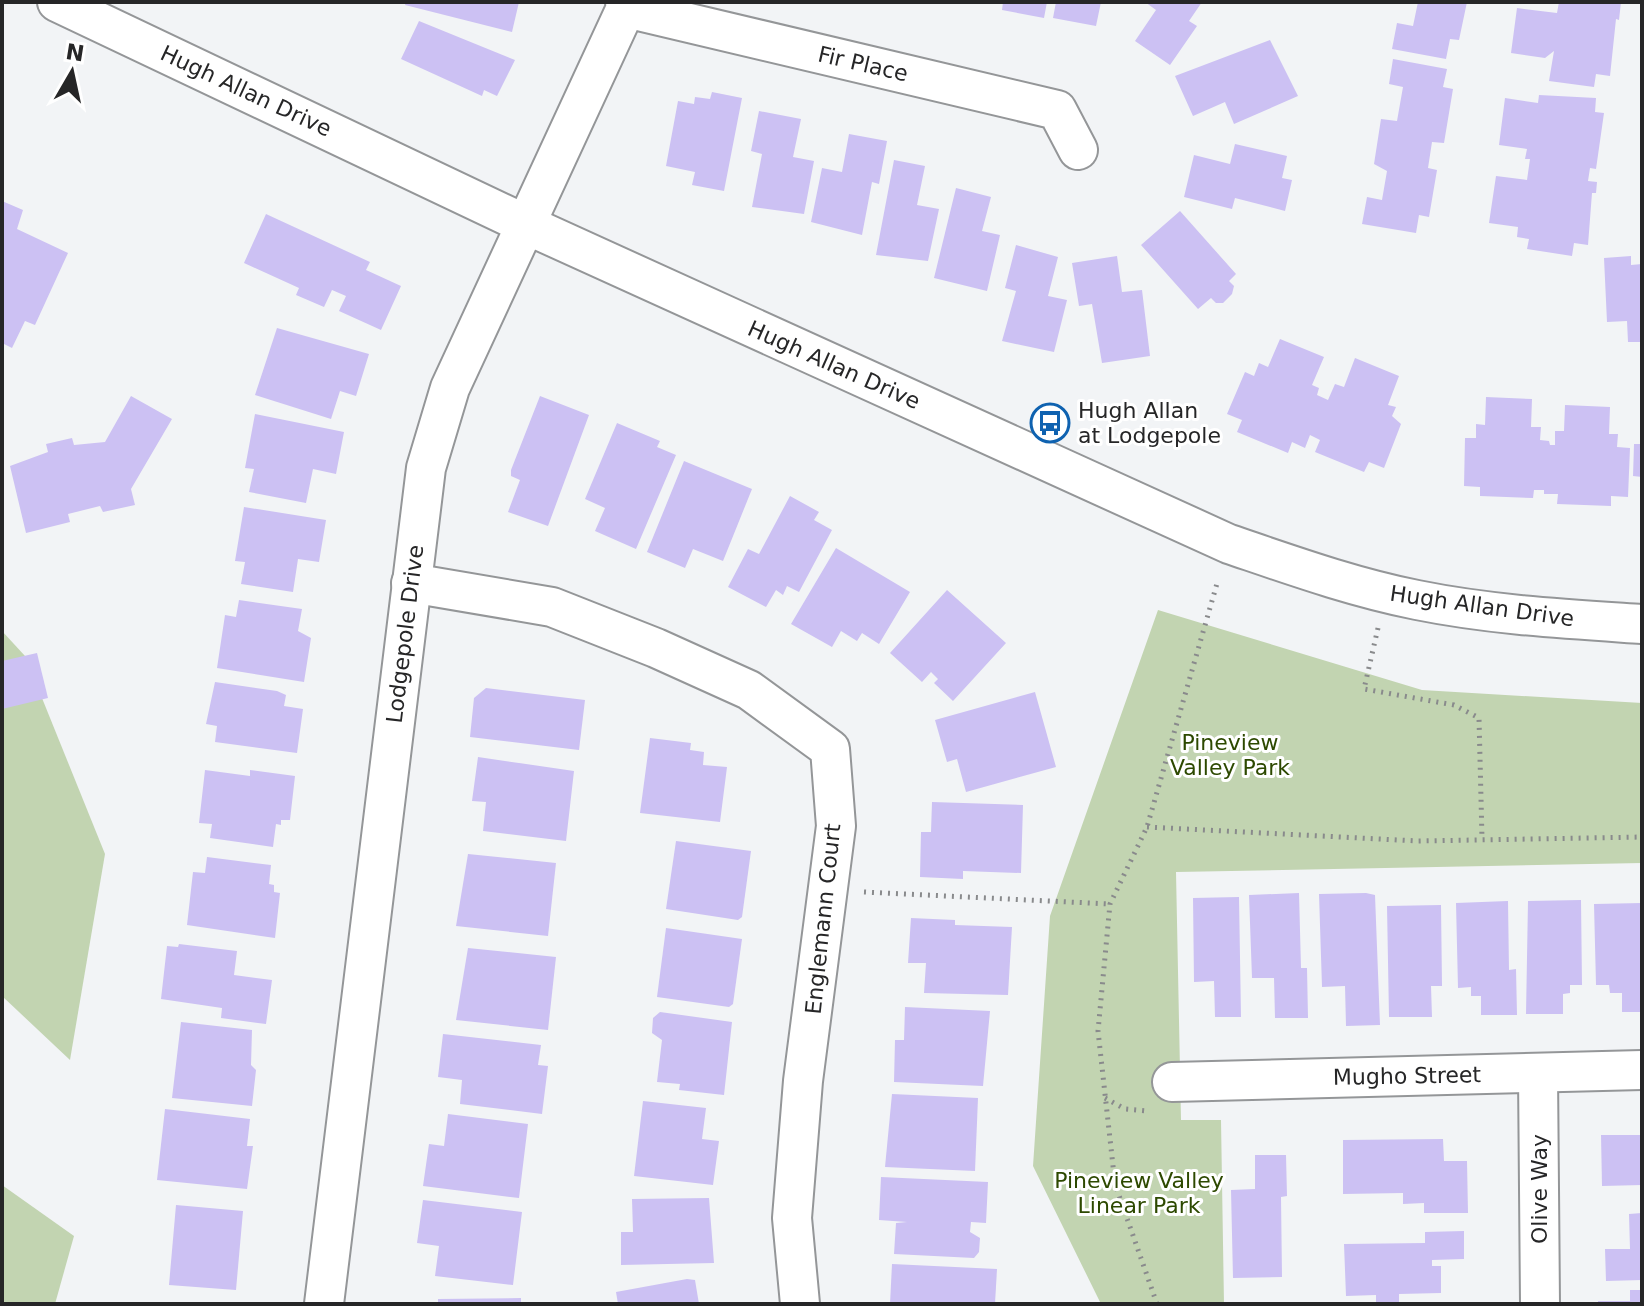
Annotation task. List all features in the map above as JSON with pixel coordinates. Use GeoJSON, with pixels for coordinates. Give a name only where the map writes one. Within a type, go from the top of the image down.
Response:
{"type":"FeatureCollection","features":[{"type":"Feature","properties":{"kind":"street","name":"Hugh Allan Drive"},"geometry":{"type":"LineString","coordinates":[[57,2],[527,225],[1229,544],[1320,575],[1386,593],[1531,617],[1642,624]]}},
{"type":"Feature","properties":{"kind":"street","name":"Lodgepole Drive"},"geometry":{"type":"LineString","coordinates":[[324,1304],[426,468],[450,388],[626,5]]}},
{"type":"Feature","properties":{"kind":"street","name":"Fir Place"},"geometry":{"type":"LineString","coordinates":[[626,5],[1057,110],[1078,150]]}},
{"type":"Feature","properties":{"kind":"street","name":"Englemann Court"},"geometry":{"type":"LineString","coordinates":[[411,583],[552,607],[642,642],[749,690],[830,749],[836,826],[803,1081],[792,1218],[800,1304]]}},
{"type":"Feature","properties":{"kind":"street","name":"Mugho Street"},"geometry":{"type":"LineString","coordinates":[[1165,1096],[1538,1073],[1642,1070]]}},
{"type":"Feature","properties":{"kind":"street","name":"Olive Way"},"geometry":{"type":"LineString","coordinates":[[1538,1073],[1540,1304]]}},
{"type":"Feature","properties":{"kind":"path"},"geometry":{"type":"LineString","coordinates":[[1157,1304],[1115,1184],[1104,1097],[1098,1031],[1110,904],[1147,827],[1229,544]]}},
{"type":"Feature","properties":{"kind":"path"},"geometry":{"type":"LineString","coordinates":[[1386,593],[1364,689],[1454,705],[1479,718],[1482,839]]}},
{"type":"Feature","properties":{"kind":"path"},"geometry":{"type":"LineString","coordinates":[[1147,827],[1418,841],[1642,837]]}},
{"type":"Feature","properties":{"kind":"path"},"geometry":{"type":"LineString","coordinates":[[861,891],[1110,904]]}},
{"type":"Feature","properties":{"kind":"path"},"geometry":{"type":"LineString","coordinates":[[1104,1097],[1125,1109],[1165,1096]]}},
{"type":"Feature","properties":{"kind":"green space","name":"Pineview Valley Park"},"geometry":{"type":"Polygon","coordinates":[[[1158,610],[1422,690],[1642,703],[1642,863],[1176,872],[1181,1120],[1221,1120],[1224,1304],[1101,1304],[1033,1166],[1050,916],[1158,610]]]}},
{"type":"Feature","properties":{"kind":"green space"},"geometry":{"type":"Polygon","coordinates":[[[2,631],[25,656],[105,854],[70,1060],[2,996],[2,631]]]}},
{"type":"Feature","properties":{"kind":"green space"},"geometry":{"type":"Polygon","coordinates":[[[2,1185],[74,1236],[55,1304],[2,1304],[2,1185]]]}},
{"type":"Feature","properties":{"kind":"building"},"geometry":{"type":"Polygon","coordinates":[[[406,2],[519,2],[512,32],[405,5],[406,2]]]}},
{"type":"Feature","properties":{"kind":"building"},"geometry":{"type":"Polygon","coordinates":[[[1003,2],[1047,2],[1044,18],[1002,10],[1003,2]]]}},
{"type":"Feature","properties":{"kind":"building"},"geometry":{"type":"Polygon","coordinates":[[[1056,2],[1101,2],[1096,26],[1053,18],[1056,2]]]}},
{"type":"Feature","properties":{"kind":"building"},"geometry":{"type":"Polygon","coordinates":[[[1145,2],[1202,2],[1189,21],[1197,26],[1170,65],[1135,41],[1156,10],[1145,2]]]}},
{"type":"Feature","properties":{"kind":"building"},"geometry":{"type":"Polygon","coordinates":[[[1418,2],[1467,2],[1459,40],[1450,39],[1446,59],[1392,49],[1397,23],[1413,26],[1418,2]]]}},
{"type":"Feature","properties":{"kind":"building"},"geometry":{"type":"Polygon","coordinates":[[[1559,2],[1621,2],[1619,20],[1616,19],[1610,76],[1596,74],[1594,87],[1549,81],[1554,51],[1545,58],[1511,53],[1517,8],[1557,13],[1559,2]]]}},
{"type":"Feature","properties":{"kind":"building"},"geometry":{"type":"Polygon","coordinates":[[[419,21],[515,60],[497,96],[484,90],[482,96],[401,59],[419,21]]]}},
{"type":"Feature","properties":{"kind":"building"},"geometry":{"type":"Polygon","coordinates":[[[1270,40],[1298,96],[1234,124],[1225,102],[1193,116],[1175,76],[1270,40]]]}},
{"type":"Feature","properties":{"kind":"building"},"geometry":{"type":"Polygon","coordinates":[[[1393,59],[1447,69],[1443,87],[1453,89],[1444,143],[1432,142],[1428,168],[1437,170],[1429,217],[1419,215],[1416,233],[1362,224],[1367,197],[1382,200],[1387,171],[1374,164],[1381,119],[1397,121],[1403,87],[1389,84],[1393,59]]]}},
{"type":"Feature","properties":{"kind":"building"},"geometry":{"type":"Polygon","coordinates":[[[712,92],[742,98],[724,191],[692,185],[695,172],[666,166],[678,101],[694,104],[695,97],[710,99],[712,92]]]}},
{"type":"Feature","properties":{"kind":"building"},"geometry":{"type":"Polygon","coordinates":[[[1539,95],[1596,98],[1595,112],[1604,113],[1596,169],[1590,168],[1588,181],[1597,182],[1596,193],[1592,193],[1588,245],[1574,243],[1572,256],[1527,249],[1529,239],[1517,237],[1518,227],[1489,223],[1496,176],[1527,180],[1530,159],[1525,159],[1527,149],[1499,145],[1505,98],[1538,103],[1539,95]]]}},
{"type":"Feature","properties":{"kind":"building"},"geometry":{"type":"Polygon","coordinates":[[[759,111],[801,119],[793,157],[814,161],[804,214],[752,207],[762,154],[751,151],[759,111]]]}},
{"type":"Feature","properties":{"kind":"building"},"geometry":{"type":"Polygon","coordinates":[[[849,134],[887,141],[879,184],[872,182],[862,235],[811,222],[822,168],[842,172],[849,134]]]}},
{"type":"Feature","properties":{"kind":"building"},"geometry":{"type":"Polygon","coordinates":[[[1235,144],[1287,156],[1282,178],[1292,180],[1285,211],[1235,198],[1232,209],[1184,197],[1194,155],[1230,164],[1235,144]]]}},
{"type":"Feature","properties":{"kind":"building"},"geometry":{"type":"Polygon","coordinates":[[[894,160],[925,166],[917,205],[939,209],[928,261],[876,255],[894,160]]]}},
{"type":"Feature","properties":{"kind":"building"},"geometry":{"type":"Polygon","coordinates":[[[956,188],[991,197],[982,231],[1000,235],[987,291],[934,278],[956,188]]]}},
{"type":"Feature","properties":{"kind":"building"},"geometry":{"type":"Polygon","coordinates":[[[2,201],[23,210],[17,229],[68,253],[35,325],[25,321],[12,348],[2,343],[2,201]]]}},
{"type":"Feature","properties":{"kind":"building"},"geometry":{"type":"Polygon","coordinates":[[[1180,211],[1236,274],[1229,281],[1234,286],[1232,294],[1223,303],[1216,303],[1211,298],[1198,309],[1141,245],[1180,211]]]}},
{"type":"Feature","properties":{"kind":"building"},"geometry":{"type":"Polygon","coordinates":[[[266,214],[370,262],[366,270],[401,286],[381,330],[339,311],[346,296],[332,290],[324,307],[296,295],[299,288],[244,263],[266,214]]]}},
{"type":"Feature","properties":{"kind":"building"},"geometry":{"type":"Polygon","coordinates":[[[1016,245],[1058,257],[1048,296],[1067,300],[1054,352],[1002,341],[1016,291],[1005,288],[1016,245]]]}},
{"type":"Feature","properties":{"kind":"building"},"geometry":{"type":"Polygon","coordinates":[[[1117,256],[1122,292],[1142,290],[1150,356],[1102,363],[1092,304],[1079,306],[1072,263],[1117,256]]]}},
{"type":"Feature","properties":{"kind":"building"},"geometry":{"type":"Polygon","coordinates":[[[1631,256],[1631,265],[1642,264],[1642,342],[1628,342],[1627,321],[1607,322],[1604,258],[1631,256]]]}},
{"type":"Feature","properties":{"kind":"building"},"geometry":{"type":"Polygon","coordinates":[[[277,328],[369,354],[356,396],[340,391],[331,419],[255,395],[277,328]]]}},
{"type":"Feature","properties":{"kind":"building"},"geometry":{"type":"Polygon","coordinates":[[[1280,339],[1324,357],[1312,385],[1319,388],[1317,395],[1328,400],[1335,384],[1344,387],[1355,358],[1399,376],[1388,405],[1396,407],[1392,416],[1401,424],[1384,468],[1369,462],[1364,472],[1315,452],[1320,440],[1310,435],[1305,448],[1292,442],[1288,453],[1237,432],[1242,420],[1227,414],[1245,372],[1254,376],[1259,363],[1268,367],[1280,339]]]}},
{"type":"Feature","properties":{"kind":"building"},"geometry":{"type":"Polygon","coordinates":[[[131,396],[172,419],[131,489],[135,505],[103,512],[100,506],[68,514],[70,522],[26,533],[10,466],[48,452],[46,444],[72,438],[74,445],[105,442],[131,396]]]}},
{"type":"Feature","properties":{"kind":"building"},"geometry":{"type":"Polygon","coordinates":[[[540,396],[589,415],[548,526],[508,512],[520,480],[511,476],[511,470],[540,396]]]}},
{"type":"Feature","properties":{"kind":"building"},"geometry":{"type":"Polygon","coordinates":[[[1486,397],[1532,399],[1531,427],[1541,427],[1540,440],[1549,441],[1550,445],[1555,445],[1555,431],[1564,431],[1565,405],[1610,407],[1609,434],[1618,434],[1617,447],[1630,448],[1628,497],[1611,496],[1611,506],[1557,504],[1558,494],[1544,494],[1544,490],[1534,490],[1533,498],[1480,496],[1480,487],[1464,486],[1465,438],[1476,438],[1476,424],[1485,425],[1486,397]]]}},
{"type":"Feature","properties":{"kind":"building"},"geometry":{"type":"Polygon","coordinates":[[[255,414],[344,432],[336,474],[313,469],[306,503],[249,492],[254,469],[245,468],[255,414]]]}},
{"type":"Feature","properties":{"kind":"building"},"geometry":{"type":"Polygon","coordinates":[[[617,423],[660,441],[657,447],[676,455],[636,549],[595,531],[605,508],[585,499],[617,423]]]}},
{"type":"Feature","properties":{"kind":"building"},"geometry":{"type":"Polygon","coordinates":[[[1634,444],[1642,444],[1642,477],[1633,476],[1634,444]]]}},
{"type":"Feature","properties":{"kind":"building"},"geometry":{"type":"Polygon","coordinates":[[[684,461],[752,489],[723,561],[693,549],[685,568],[647,552],[684,461]]]}},
{"type":"Feature","properties":{"kind":"building"},"geometry":{"type":"Polygon","coordinates":[[[790,496],[819,512],[814,520],[832,530],[799,592],[787,586],[783,595],[776,590],[766,607],[728,587],[748,549],[759,554],[790,496]]]}},
{"type":"Feature","properties":{"kind":"building"},"geometry":{"type":"Polygon","coordinates":[[[244,507],[326,520],[319,562],[298,559],[293,592],[241,584],[245,562],[235,561],[244,507]]]}},
{"type":"Feature","properties":{"kind":"building"},"geometry":{"type":"Polygon","coordinates":[[[836,548],[910,592],[879,644],[862,633],[857,641],[841,631],[832,647],[791,624],[836,548]]]}},
{"type":"Feature","properties":{"kind":"building"},"geometry":{"type":"Polygon","coordinates":[[[947,590],[1006,643],[953,701],[934,683],[938,679],[931,672],[922,682],[890,653],[947,590]]]}},
{"type":"Feature","properties":{"kind":"building"},"geometry":{"type":"Polygon","coordinates":[[[239,600],[302,609],[298,631],[311,638],[304,682],[217,668],[225,615],[236,617],[239,600]]]}},
{"type":"Feature","properties":{"kind":"building"},"geometry":{"type":"Polygon","coordinates":[[[37,653],[48,698],[2,709],[2,661],[37,653]]]}},
{"type":"Feature","properties":{"kind":"building"},"geometry":{"type":"Polygon","coordinates":[[[215,682],[277,691],[286,695],[284,706],[303,709],[297,753],[215,742],[217,726],[206,724],[215,682]]]}},
{"type":"Feature","properties":{"kind":"building"},"geometry":{"type":"Polygon","coordinates":[[[486,688],[585,700],[579,750],[470,737],[474,698],[486,688]]]}},
{"type":"Feature","properties":{"kind":"building"},"geometry":{"type":"Polygon","coordinates":[[[1035,692],[1056,767],[966,792],[957,759],[947,762],[935,720],[1035,692]]]}},
{"type":"Feature","properties":{"kind":"building"},"geometry":{"type":"Polygon","coordinates":[[[650,738],[691,743],[690,750],[704,752],[703,765],[727,767],[720,822],[640,813],[650,738]]]}},
{"type":"Feature","properties":{"kind":"building"},"geometry":{"type":"Polygon","coordinates":[[[478,757],[574,771],[566,841],[483,831],[486,802],[472,801],[478,757]]]}},
{"type":"Feature","properties":{"kind":"building"},"geometry":{"type":"Polygon","coordinates":[[[205,770],[250,776],[250,770],[295,776],[290,820],[281,820],[281,825],[276,824],[273,847],[210,838],[212,824],[199,823],[205,770]]]}},
{"type":"Feature","properties":{"kind":"building"},"geometry":{"type":"Polygon","coordinates":[[[932,802],[1023,805],[1021,873],[963,871],[963,879],[920,877],[921,832],[931,832],[932,802]]]}},
{"type":"Feature","properties":{"kind":"building"},"geometry":{"type":"Polygon","coordinates":[[[676,841],[751,851],[742,917],[738,920],[666,909],[676,841]]]}},
{"type":"Feature","properties":{"kind":"building"},"geometry":{"type":"Polygon","coordinates":[[[468,854],[556,863],[548,936],[456,926],[468,854]]]}},
{"type":"Feature","properties":{"kind":"building"},"geometry":{"type":"Polygon","coordinates":[[[207,857],[271,865],[269,884],[274,885],[274,892],[280,893],[275,938],[187,925],[193,872],[205,873],[207,857]]]}},
{"type":"Feature","properties":{"kind":"building"},"geometry":{"type":"Polygon","coordinates":[[[1299,893],[1301,968],[1307,968],[1308,1018],[1275,1018],[1274,978],[1252,978],[1249,895],[1299,893]]]}},
{"type":"Feature","properties":{"kind":"building"},"geometry":{"type":"Polygon","coordinates":[[[1319,894],[1375,895],[1380,1025],[1346,1026],[1345,986],[1322,987],[1319,894]]]}},
{"type":"Feature","properties":{"kind":"building"},"geometry":{"type":"Polygon","coordinates":[[[1239,897],[1241,1017],[1215,1017],[1214,981],[1194,982],[1193,898],[1239,897]]]}},
{"type":"Feature","properties":{"kind":"building"},"geometry":{"type":"Polygon","coordinates":[[[1581,900],[1582,985],[1570,985],[1570,993],[1563,994],[1563,1014],[1526,1014],[1528,901],[1581,900]]]}},
{"type":"Feature","properties":{"kind":"building"},"geometry":{"type":"Polygon","coordinates":[[[1508,901],[1509,970],[1516,969],[1517,1015],[1481,1015],[1481,996],[1471,996],[1471,987],[1458,988],[1456,903],[1508,901]]]}},
{"type":"Feature","properties":{"kind":"building"},"geometry":{"type":"Polygon","coordinates":[[[1642,903],[1642,1012],[1622,1012],[1622,993],[1610,993],[1609,985],[1596,985],[1594,904],[1642,903]]]}},
{"type":"Feature","properties":{"kind":"building"},"geometry":{"type":"Polygon","coordinates":[[[1441,905],[1442,986],[1431,986],[1432,1017],[1389,1017],[1387,906],[1441,905]]]}},
{"type":"Feature","properties":{"kind":"building"},"geometry":{"type":"Polygon","coordinates":[[[911,918],[955,920],[955,925],[1012,927],[1008,995],[924,993],[926,963],[908,963],[911,918]]]}},
{"type":"Feature","properties":{"kind":"building"},"geometry":{"type":"Polygon","coordinates":[[[666,928],[742,939],[733,1004],[729,1007],[657,997],[666,928]]]}},
{"type":"Feature","properties":{"kind":"building"},"geometry":{"type":"Polygon","coordinates":[[[179,944],[237,951],[234,975],[272,980],[266,1024],[221,1018],[222,1008],[161,999],[167,946],[178,947],[179,944]]]}},
{"type":"Feature","properties":{"kind":"building"},"geometry":{"type":"Polygon","coordinates":[[[468,948],[556,957],[548,1030],[456,1020],[468,948]]]}},
{"type":"Feature","properties":{"kind":"building"},"geometry":{"type":"Polygon","coordinates":[[[905,1007],[990,1011],[983,1086],[894,1082],[895,1040],[904,1040],[905,1007]]]}},
{"type":"Feature","properties":{"kind":"building"},"geometry":{"type":"Polygon","coordinates":[[[660,1012],[732,1022],[724,1095],[679,1090],[680,1084],[657,1082],[662,1040],[652,1033],[653,1018],[660,1012]]]}},
{"type":"Feature","properties":{"kind":"building"},"geometry":{"type":"Polygon","coordinates":[[[181,1022],[252,1030],[251,1065],[256,1070],[252,1106],[172,1098],[181,1022]]]}},
{"type":"Feature","properties":{"kind":"building"},"geometry":{"type":"Polygon","coordinates":[[[443,1034],[541,1045],[538,1065],[548,1066],[542,1114],[460,1104],[462,1080],[438,1077],[443,1034]]]}},
{"type":"Feature","properties":{"kind":"building"},"geometry":{"type":"Polygon","coordinates":[[[892,1094],[978,1098],[975,1171],[885,1167],[892,1094]]]}},
{"type":"Feature","properties":{"kind":"building"},"geometry":{"type":"Polygon","coordinates":[[[643,1101],[706,1108],[702,1139],[719,1141],[713,1185],[634,1176],[643,1101]]]}},
{"type":"Feature","properties":{"kind":"building"},"geometry":{"type":"Polygon","coordinates":[[[165,1109],[250,1119],[247,1146],[253,1146],[247,1189],[157,1180],[165,1109]]]}},
{"type":"Feature","properties":{"kind":"building"},"geometry":{"type":"Polygon","coordinates":[[[448,1114],[528,1124],[519,1198],[423,1186],[429,1144],[444,1146],[448,1114]]]}},
{"type":"Feature","properties":{"kind":"building"},"geometry":{"type":"Polygon","coordinates":[[[1601,1135],[1642,1135],[1642,1185],[1602,1186],[1601,1135]]]}},
{"type":"Feature","properties":{"kind":"building"},"geometry":{"type":"Polygon","coordinates":[[[1443,1139],[1444,1161],[1467,1161],[1468,1213],[1424,1213],[1424,1203],[1403,1204],[1403,1193],[1343,1194],[1343,1140],[1443,1139]]]}},
{"type":"Feature","properties":{"kind":"building"},"geometry":{"type":"Polygon","coordinates":[[[1255,1155],[1286,1155],[1287,1196],[1281,1197],[1282,1277],[1233,1278],[1231,1190],[1255,1189],[1255,1155]]]}},
{"type":"Feature","properties":{"kind":"building"},"geometry":{"type":"Polygon","coordinates":[[[881,1177],[988,1182],[986,1223],[971,1222],[970,1232],[980,1238],[979,1252],[974,1258],[894,1254],[896,1223],[907,1222],[879,1220],[881,1177]]]}},
{"type":"Feature","properties":{"kind":"building"},"geometry":{"type":"Polygon","coordinates":[[[709,1198],[714,1263],[621,1265],[621,1232],[633,1232],[632,1199],[709,1198]]]}},
{"type":"Feature","properties":{"kind":"building"},"geometry":{"type":"Polygon","coordinates":[[[423,1200],[522,1212],[513,1285],[435,1276],[439,1246],[417,1243],[423,1200]]]}},
{"type":"Feature","properties":{"kind":"building"},"geometry":{"type":"Polygon","coordinates":[[[176,1205],[243,1211],[236,1290],[169,1285],[176,1205]]]}},
{"type":"Feature","properties":{"kind":"building"},"geometry":{"type":"Polygon","coordinates":[[[1642,1213],[1642,1280],[1606,1281],[1605,1249],[1630,1249],[1629,1214],[1642,1213]]]}},
{"type":"Feature","properties":{"kind":"building"},"geometry":{"type":"Polygon","coordinates":[[[1464,1231],[1464,1259],[1432,1260],[1432,1266],[1441,1266],[1441,1293],[1399,1294],[1399,1303],[1376,1304],[1376,1295],[1346,1296],[1344,1244],[1425,1243],[1425,1232],[1464,1231]]]}},
{"type":"Feature","properties":{"kind":"building"},"geometry":{"type":"Polygon","coordinates":[[[892,1264],[997,1269],[995,1304],[890,1304],[892,1264]]]}},
{"type":"Feature","properties":{"kind":"building"},"geometry":{"type":"Polygon","coordinates":[[[695,1280],[699,1304],[618,1304],[616,1292],[695,1280]]]}},
{"type":"Feature","properties":{"kind":"building"},"geometry":{"type":"Polygon","coordinates":[[[1630,1290],[1642,1290],[1642,1304],[1598,1304],[1598,1301],[1630,1301],[1630,1290]]]}},
{"type":"Feature","properties":{"kind":"building"},"geometry":{"type":"Polygon","coordinates":[[[521,1298],[521,1304],[438,1304],[438,1299],[521,1298]]]}},
{"type":"Feature","properties":{"kind":"place","name":"Hugh Allan at Lodgepole"},"geometry":{"type":"Point","coordinates":[1050,423]}},
{"type":"Feature","properties":{"kind":"park label","name":"Pineview Valley Linear Park"},"geometry":{"type":"Point","coordinates":[1139,1192]}}]}
